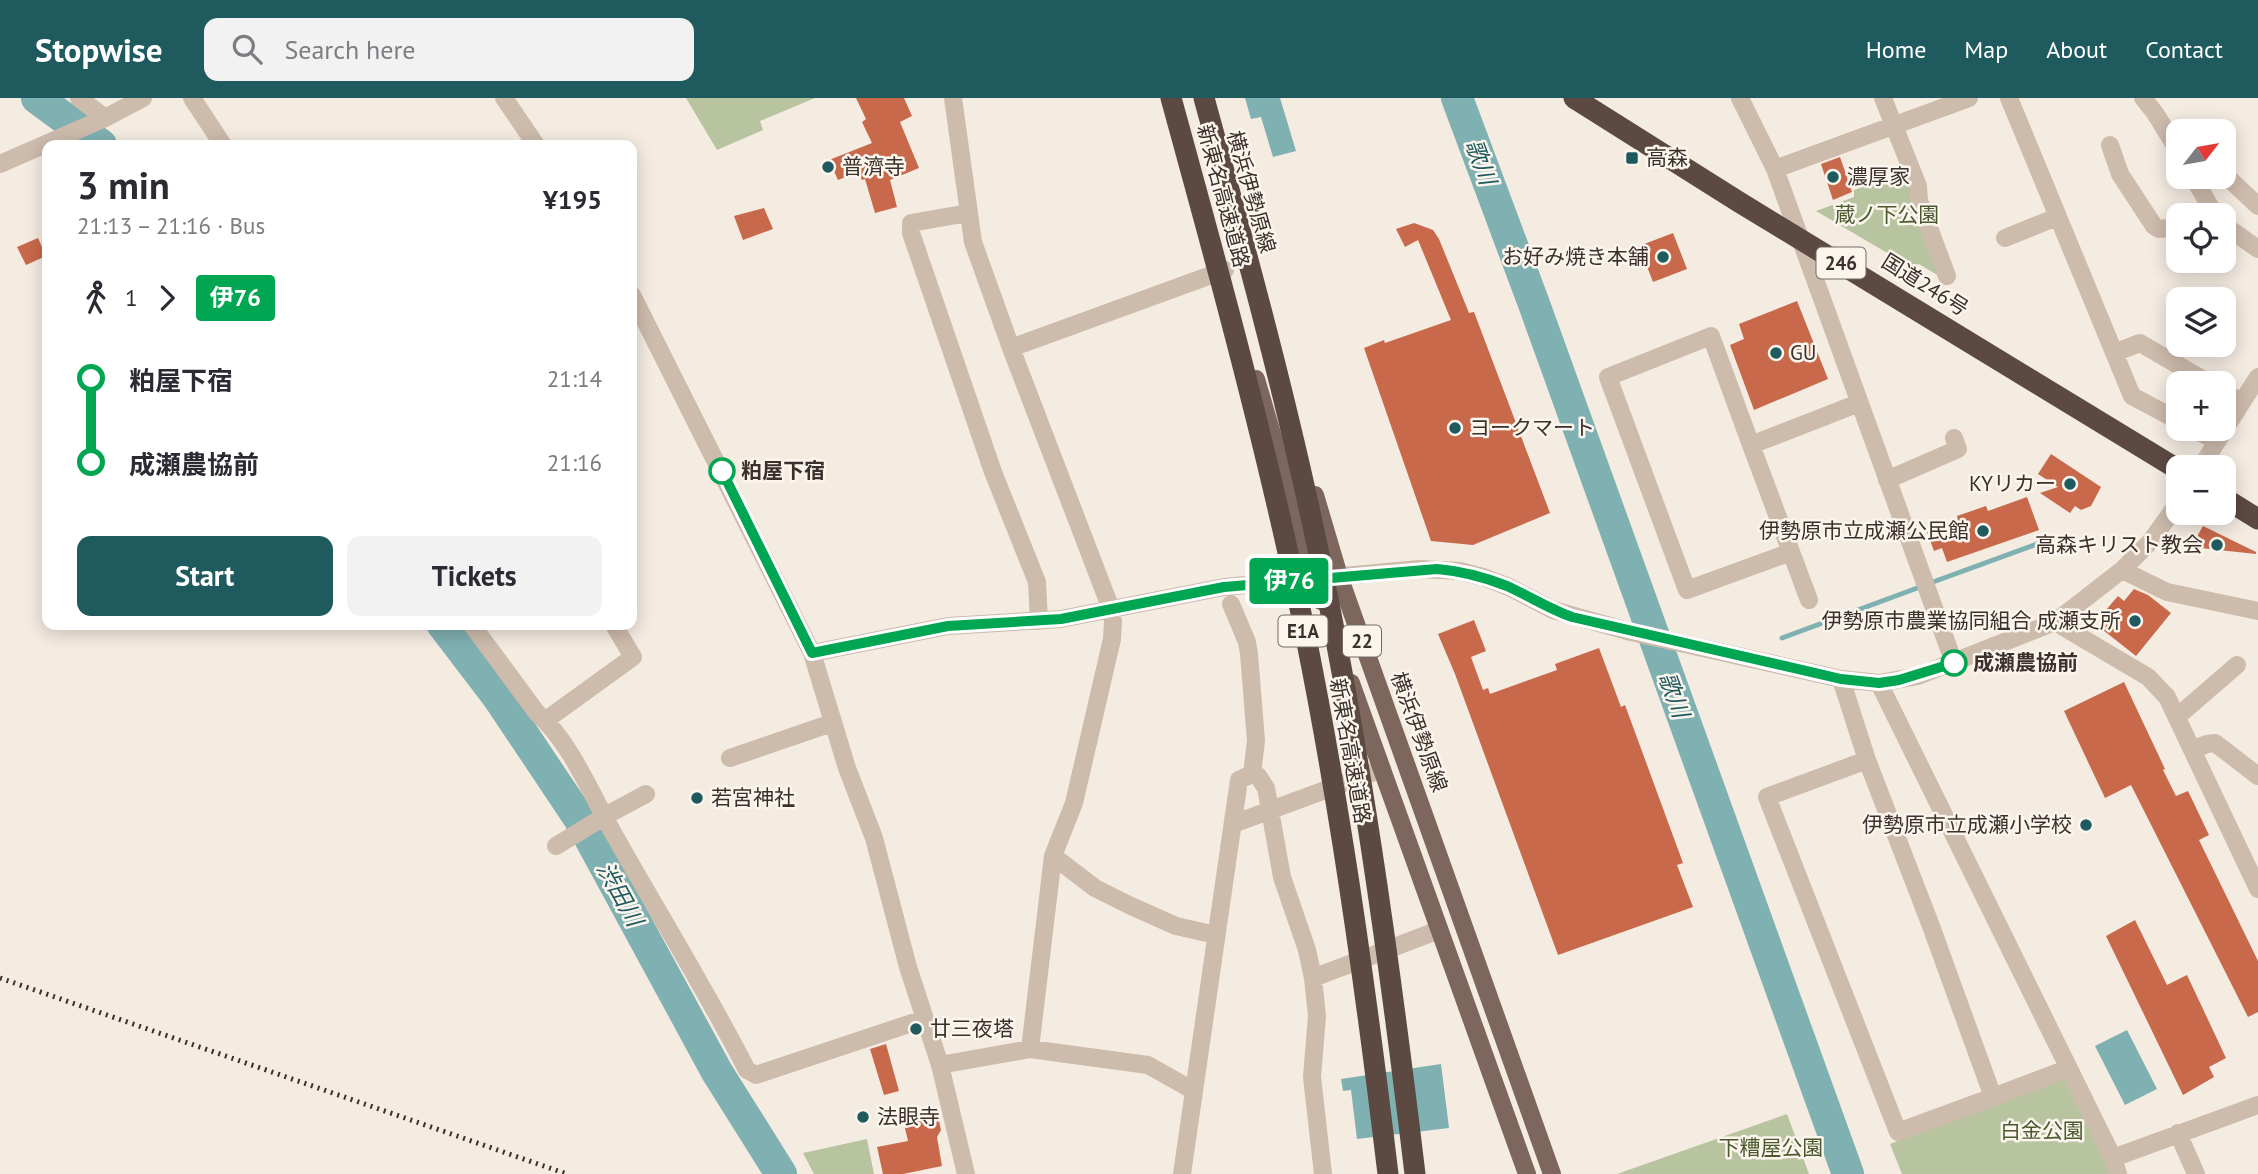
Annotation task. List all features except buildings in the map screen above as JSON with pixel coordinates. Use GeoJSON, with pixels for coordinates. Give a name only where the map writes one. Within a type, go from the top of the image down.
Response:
{"type":"FeatureCollection","features":[{"type":"Feature","properties":{"kind":"highway","name":"新東名高速道路"},"geometry":{"type":"LineString","coordinates":[[1171,98],[1228,308],[1285,540],[1341,838],[1368,1011],[1388,1174]]}},
{"type":"Feature","properties":{"kind":"highway","name":"新東名高速道路"},"geometry":{"type":"LineString","coordinates":[[1203,98],[1259,298],[1313,525],[1370,833],[1415,1174]]}},
{"type":"Feature","properties":{"kind":"highway","name":"国道246号"},"geometry":{"type":"LineString","coordinates":[[1574,98],[2166,462]]}},
{"type":"Feature","properties":{"kind":"highway"},"geometry":{"type":"LineString","coordinates":[[2236,505],[2258,519]]}},
{"type":"Feature","properties":{"kind":"main road","name":"22"},"geometry":{"type":"LineString","coordinates":[[1178,98],[1313,578],[1527,1174]]}},
{"type":"Feature","properties":{"kind":"main road","name":"横浜伊勢原線"},"geometry":{"type":"LineString","coordinates":[[1203,98],[1339,576],[1552,1174]]}},
{"type":"Feature","properties":{"kind":"street"},"geometry":{"type":"LineString","coordinates":[[79,98],[101,119]]}},
{"type":"Feature","properties":{"kind":"street"},"geometry":{"type":"LineString","coordinates":[[56,140],[101,119],[120,103],[143,98]]}},
{"type":"Feature","properties":{"kind":"street"},"geometry":{"type":"LineString","coordinates":[[192,98],[220,140]]}},
{"type":"Feature","properties":{"kind":"street"},"geometry":{"type":"LineString","coordinates":[[504,98],[533,140]]}},
{"type":"Feature","properties":{"kind":"street"},"geometry":{"type":"LineString","coordinates":[[953,98],[973,242],[1111,609],[1113,622],[1112,639],[1074,803],[1053,856],[1030,1049]]}},
{"type":"Feature","properties":{"kind":"street"},"geometry":{"type":"LineString","coordinates":[[1740,98],[1775,169],[1954,663]]}},
{"type":"Feature","properties":{"kind":"street"},"geometry":{"type":"LineString","coordinates":[[1882,98],[1918,187],[1919,201],[1947,276]]}},
{"type":"Feature","properties":{"kind":"street"},"geometry":{"type":"LineString","coordinates":[[1775,169],[1969,98]]}},
{"type":"Feature","properties":{"kind":"street"},"geometry":{"type":"LineString","coordinates":[[2009,98],[2132,396],[2166,414]]}},
{"type":"Feature","properties":{"kind":"street"},"geometry":{"type":"LineString","coordinates":[[2143,98],[2166,131]]}},
{"type":"Feature","properties":{"kind":"street"},"geometry":{"type":"LineString","coordinates":[[2110,145],[2120,174],[2150,229],[2166,229]]}},
{"type":"Feature","properties":{"kind":"street"},"geometry":{"type":"LineString","coordinates":[[0,164],[42,146]]}},
{"type":"Feature","properties":{"kind":"street"},"geometry":{"type":"LineString","coordinates":[[2236,185],[2258,206]]}},
{"type":"Feature","properties":{"kind":"street"},"geometry":{"type":"LineString","coordinates":[[968,213],[911,223],[911,233],[988,460],[1037,582],[1039,621]]}},
{"type":"Feature","properties":{"kind":"street"},"geometry":{"type":"LineString","coordinates":[[2005,239],[2057,217]]}},
{"type":"Feature","properties":{"kind":"street"},"geometry":{"type":"LineString","coordinates":[[2236,233],[2258,249]]}},
{"type":"Feature","properties":{"kind":"street"},"geometry":{"type":"LineString","coordinates":[[1011,348],[1225,270]]}},
{"type":"Feature","properties":{"kind":"street"},"geometry":{"type":"LineString","coordinates":[[637,305],[812,653],[847,768],[874,838],[908,967],[940,1065],[959,1135],[966,1174]]}},
{"type":"Feature","properties":{"kind":"street"},"geometry":{"type":"LineString","coordinates":[[1791,552],[1686,590],[1608,377],[1711,336],[1809,600]]}},
{"type":"Feature","properties":{"kind":"street"},"geometry":{"type":"LineString","coordinates":[[2114,354],[2140,343],[2188,371]]}},
{"type":"Feature","properties":{"kind":"street"},"geometry":{"type":"LineString","coordinates":[[2236,411],[2258,377]]}},
{"type":"Feature","properties":{"kind":"street"},"geometry":{"type":"LineString","coordinates":[[2236,399],[2242,402]]}},
{"type":"Feature","properties":{"kind":"street"},"geometry":{"type":"LineString","coordinates":[[1751,445],[1858,403]]}},
{"type":"Feature","properties":{"kind":"street"},"geometry":{"type":"LineString","coordinates":[[1887,480],[1959,449]]}},
{"type":"Feature","properties":{"kind":"street"},"geometry":{"type":"LineString","coordinates":[[812,653],[948,626],[1061,619],[1189,592],[1419,569],[1460,571],[1509,587],[1553,610],[1631,632],[1841,679],[1879,683],[1918,676],[2055,622],[2122,570],[2150,542],[2166,520]]}},
{"type":"Feature","properties":{"kind":"street"},"geometry":{"type":"LineString","coordinates":[[2122,570],[2166,592],[2258,611]]}},
{"type":"Feature","properties":{"kind":"street"},"geometry":{"type":"LineString","coordinates":[[1231,604],[1247,642],[1249,654],[1256,741],[1252,774]]}},
{"type":"Feature","properties":{"kind":"street"},"geometry":{"type":"LineString","coordinates":[[2055,622],[2148,677],[2167,697],[2258,888]]}},
{"type":"Feature","properties":{"kind":"street"},"geometry":{"type":"LineString","coordinates":[[476,630],[537,713],[546,720],[572,759],[603,817],[710,997],[747,1070],[756,1075],[924,1019]]}},
{"type":"Feature","properties":{"kind":"street"},"geometry":{"type":"LineString","coordinates":[[546,720],[633,657],[617,630]]}},
{"type":"Feature","properties":{"kind":"street"},"geometry":{"type":"LineString","coordinates":[[2178,716],[2235,672]]}},
{"type":"Feature","properties":{"kind":"street"},"geometry":{"type":"LineString","coordinates":[[1841,679],[1867,760],[1993,1097]]}},
{"type":"Feature","properties":{"kind":"street"},"geometry":{"type":"LineString","coordinates":[[1879,683],[2116,1166],[2178,1133],[2258,1105]]}},
{"type":"Feature","properties":{"kind":"street"},"geometry":{"type":"LineString","coordinates":[[730,758],[832,723]]}},
{"type":"Feature","properties":{"kind":"street"},"geometry":{"type":"LineString","coordinates":[[2194,750],[2215,743],[2258,776]]}},
{"type":"Feature","properties":{"kind":"street"},"geometry":{"type":"LineString","coordinates":[[1867,760],[1767,797],[1898,1132],[2067,1069]]}},
{"type":"Feature","properties":{"kind":"street"},"geometry":{"type":"LineString","coordinates":[[1233,824],[1382,769]]}},
{"type":"Feature","properties":{"kind":"street"},"geometry":{"type":"LineString","coordinates":[[1252,774],[1263,782],[1282,877],[1307,950],[1313,978],[1317,1016],[1312,1077],[1323,1174]]}},
{"type":"Feature","properties":{"kind":"street"},"geometry":{"type":"LineString","coordinates":[[1182,1174],[1239,780],[1252,774]]}},
{"type":"Feature","properties":{"kind":"street"},"geometry":{"type":"LineString","coordinates":[[556,846],[646,794]]}},
{"type":"Feature","properties":{"kind":"street"},"geometry":{"type":"LineString","coordinates":[[1053,856],[1095,888],[1131,906],[1176,926],[1216,935]]}},
{"type":"Feature","properties":{"kind":"street"},"geometry":{"type":"LineString","coordinates":[[1313,978],[1440,930]]}},
{"type":"Feature","properties":{"kind":"street"},"geometry":{"type":"LineString","coordinates":[[940,1065],[1030,1049],[1148,1065],[1194,1091]]}},
{"type":"Feature","properties":{"kind":"street"},"geometry":{"type":"LineString","coordinates":[[2178,1133],[2196,1174]]}},
{"type":"Feature","properties":{"kind":"green space"},"geometry":{"type":"Polygon","coordinates":[[[686,98],[815,98],[760,121],[763,130],[717,150],[686,98]]]}},
{"type":"Feature","properties":{"kind":"green space","name":"蔵ノ下公園"},"geometry":{"type":"Polygon","coordinates":[[[1906,173],[1944,279],[1919,264],[1911,267],[1816,211],[1854,197],[1854,190],[1906,173]]]}},
{"type":"Feature","properties":{"kind":"green space","name":"白金公園"},"geometry":{"type":"Polygon","coordinates":[[[2064,1075],[2110,1174],[1902,1174],[1890,1144],[2064,1075]]]}},
{"type":"Feature","properties":{"kind":"green space","name":"下糟屋公園"},"geometry":{"type":"Polygon","coordinates":[[[1787,1114],[1809,1174],[1617,1174],[1787,1114]]]}},
{"type":"Feature","properties":{"kind":"green space"},"geometry":{"type":"Polygon","coordinates":[[[867,1139],[874,1174],[814,1174],[803,1153],[867,1139]]]}},
{"type":"Feature","properties":{"kind":"water"},"geometry":{"type":"Polygon","coordinates":[[[1245,98],[1280,98],[1296,151],[1273,157],[1261,117],[1251,119],[1245,98]]]}},
{"type":"Feature","properties":{"kind":"water"},"geometry":{"type":"Polygon","coordinates":[[[2127,1030],[2157,1089],[2125,1105],[2095,1046],[2127,1030]]]}},
{"type":"Feature","properties":{"kind":"water"},"geometry":{"type":"Polygon","coordinates":[[[1441,1064],[1449,1128],[1357,1139],[1351,1090],[1343,1091],[1341,1079],[1441,1064]]]}},
{"type":"Feature","properties":{"kind":"waterway","name":"渋田川"},"geometry":{"type":"LineString","coordinates":[[37,98],[94,140]]}},
{"type":"Feature","properties":{"kind":"waterway","name":"歌川"},"geometry":{"type":"LineString","coordinates":[[1457,98],[1848,1174]]}},
{"type":"Feature","properties":{"kind":"waterway"},"geometry":{"type":"LineString","coordinates":[[1933,582],[2040,543]]}},
{"type":"Feature","properties":{"kind":"waterway"},"geometry":{"type":"LineString","coordinates":[[1782,638],[1920,587]]}},
{"type":"Feature","properties":{"kind":"waterway","name":"渋田川"},"geometry":{"type":"LineString","coordinates":[[447,630],[498,697],[579,818],[717,1072],[781,1174]]}},
{"type":"Feature","properties":{"kind":"tunnel"},"geometry":{"type":"LineString","coordinates":[[2208,455],[2211,451]]}},
{"type":"Feature","properties":{"kind":"railway"},"geometry":{"type":"LineString","coordinates":[[0,978],[567,1174]]}},
{"type":"Feature","properties":{"kind":"bus line","name":"伊76"},"geometry":{"type":"LineString","coordinates":[[722,471],[812,653],[948,626],[1061,619],[1224,587],[1437,569],[1483,577],[1572,617],[1841,679],[1879,683],[1918,676],[1954,663]]}},
{"type":"Feature","properties":{"kind":"place","name":"高森"},"geometry":{"type":"Point","coordinates":[1632,158]}},
{"type":"Feature","properties":{"kind":"place","name":"普濟寺"},"geometry":{"type":"Point","coordinates":[828,167]}},
{"type":"Feature","properties":{"kind":"place","name":"濃厚家"},"geometry":{"type":"Point","coordinates":[1833,177]}},
{"type":"Feature","properties":{"kind":"place","name":"お好み焼き本舗"},"geometry":{"type":"Point","coordinates":[1663,257]}},
{"type":"Feature","properties":{"kind":"place","name":"GU"},"geometry":{"type":"Point","coordinates":[1776,353]}},
{"type":"Feature","properties":{"kind":"place","name":"ヨークマート"},"geometry":{"type":"Point","coordinates":[1455,428]}},
{"type":"Feature","properties":{"kind":"place","name":"粕屋下宿"},"geometry":{"type":"Point","coordinates":[722,471]}},
{"type":"Feature","properties":{"kind":"place","name":"KYリカー"},"geometry":{"type":"Point","coordinates":[2070,484]}},
{"type":"Feature","properties":{"kind":"place","name":"伊勢原市立成瀬公民館"},"geometry":{"type":"Point","coordinates":[1983,531]}},
{"type":"Feature","properties":{"kind":"place","name":"高森キリスト教会"},"geometry":{"type":"Point","coordinates":[2217,545]}},
{"type":"Feature","properties":{"kind":"place","name":"伊勢原市農業協同組合 成瀬支所"},"geometry":{"type":"Point","coordinates":[2135,621]}},
{"type":"Feature","properties":{"kind":"place","name":"成瀬農協前"},"geometry":{"type":"Point","coordinates":[1954,663]}},
{"type":"Feature","properties":{"kind":"place","name":"若宮神社"},"geometry":{"type":"Point","coordinates":[697,798]}},
{"type":"Feature","properties":{"kind":"place","name":"伊勢原市立成瀬小学校"},"geometry":{"type":"Point","coordinates":[2086,825]}},
{"type":"Feature","properties":{"kind":"place","name":"廿三夜塔"},"geometry":{"type":"Point","coordinates":[916,1029]}},
{"type":"Feature","properties":{"kind":"place","name":"法眼寺"},"geometry":{"type":"Point","coordinates":[863,1117]}}]}
